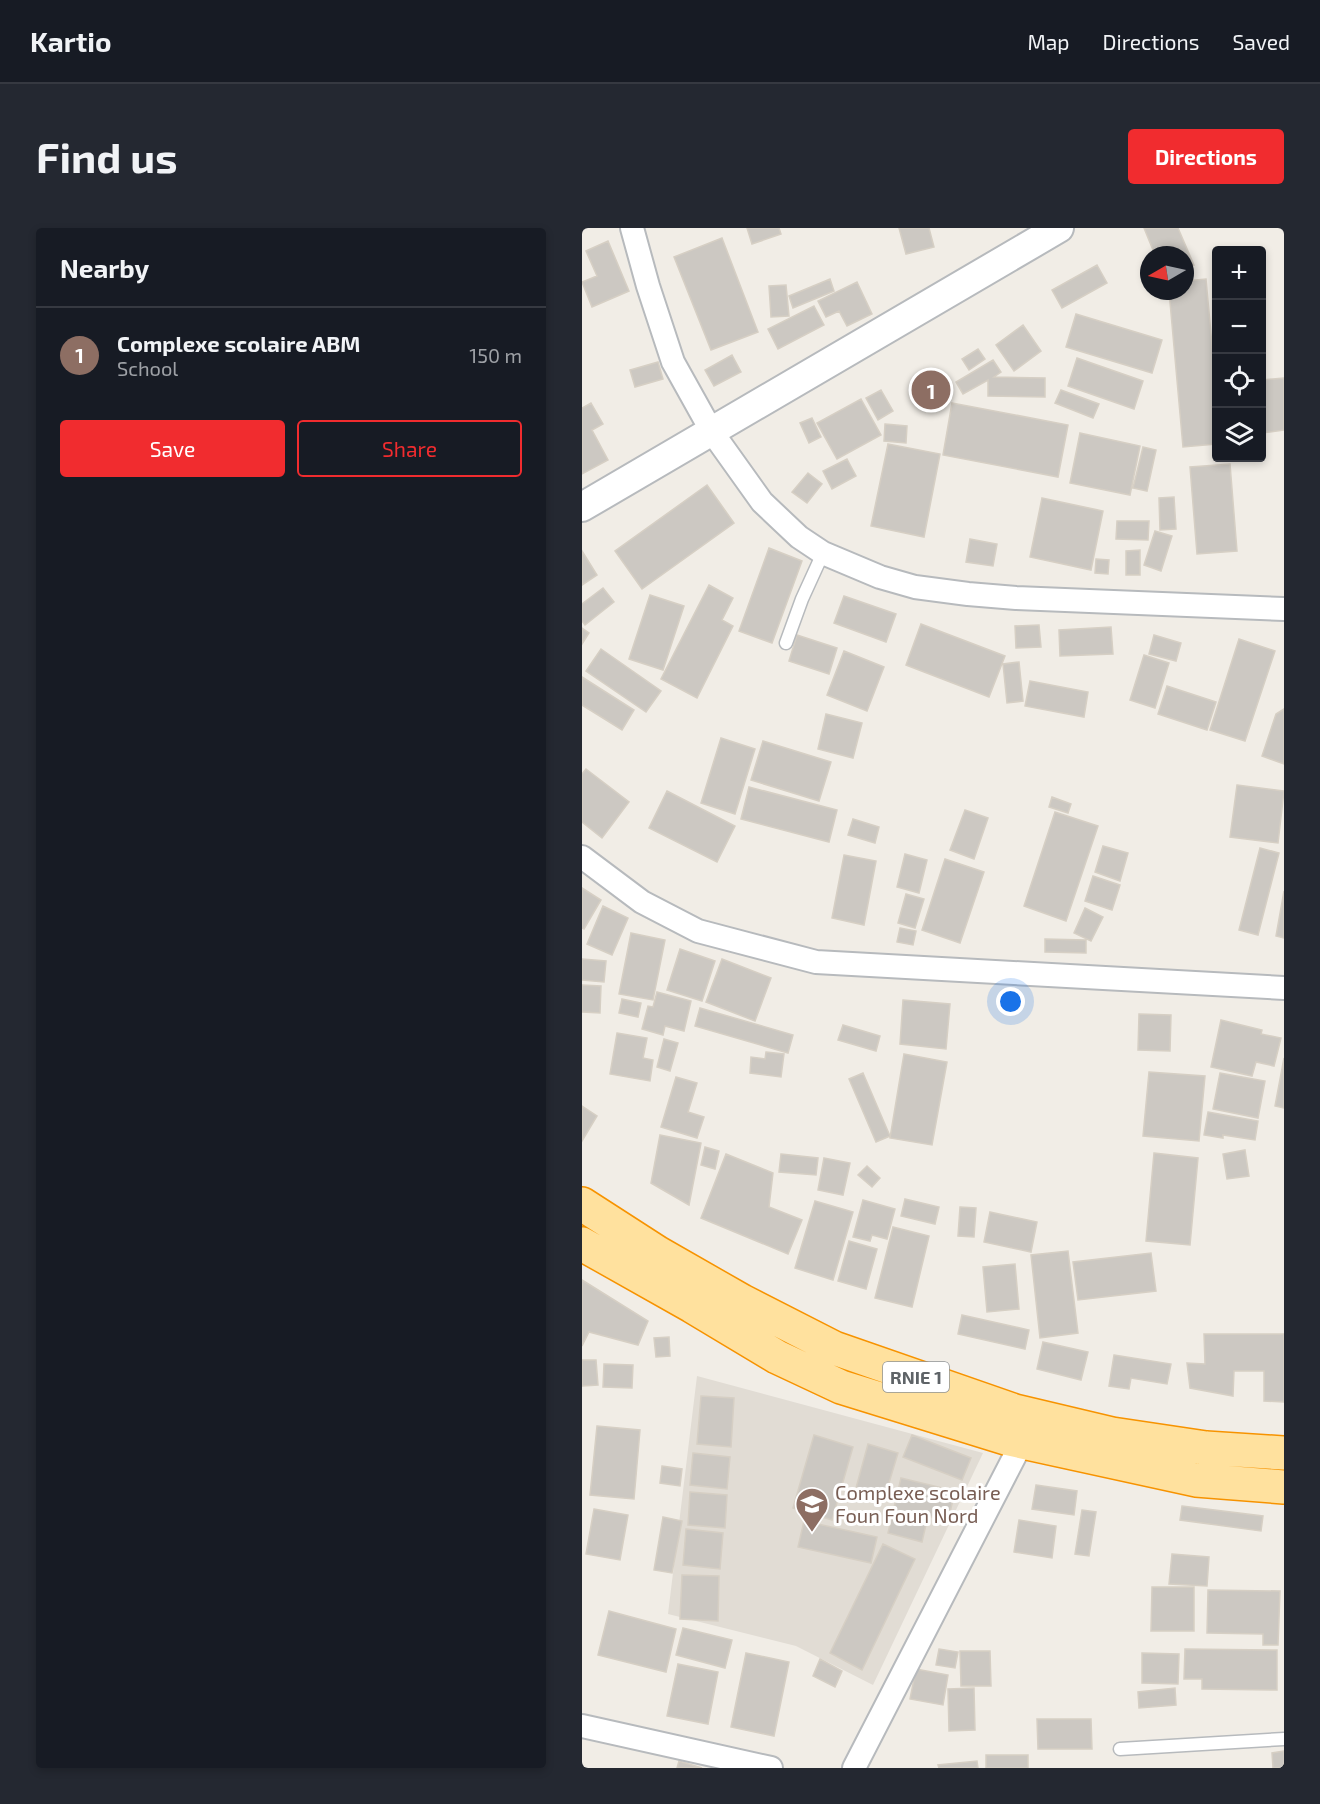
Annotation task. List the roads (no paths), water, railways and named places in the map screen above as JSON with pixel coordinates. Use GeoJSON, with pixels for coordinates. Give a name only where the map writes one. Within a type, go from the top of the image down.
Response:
{"type":"FeatureCollection","features":[{"type":"Feature","properties":{"kind":"highway","name":"RNIE 1"},"geometry":{"type":"LineString","coordinates":[[582,1204],[742,1301],[834,1348],[1026,1414],[1112,1434],[1206,1448],[1284,1453]]}},
{"type":"Feature","properties":{"kind":"highway","name":"RNIE 1"},"geometry":{"type":"LineString","coordinates":[[582,1245],[692,1306],[777,1357],[830,1382],[1022,1442],[1196,1480],[1284,1487]]}},
{"type":"Feature","properties":{"kind":"street"},"geometry":{"type":"LineString","coordinates":[[632,228],[673,363],[712,432],[762,502],[799,537],[823,553],[880,577],[915,587],[968,594],[1284,609]]}},
{"type":"Feature","properties":{"kind":"street"},"geometry":{"type":"LineString","coordinates":[[582,507],[1059,228]]}},
{"type":"Feature","properties":{"kind":"street"},"geometry":{"type":"LineString","coordinates":[[582,857],[642,902],[698,931],[816,962],[1284,987]]}},
{"type":"Feature","properties":{"kind":"street"},"geometry":{"type":"LineString","coordinates":[[854,1768],[1022,1442]]}},
{"type":"Feature","properties":{"kind":"street"},"geometry":{"type":"LineString","coordinates":[[582,1726],[771,1768]]}},
{"type":"Feature","properties":{"kind":"lane"},"geometry":{"type":"LineString","coordinates":[[786,643],[802,599],[823,553]]}},
{"type":"Feature","properties":{"kind":"lane"},"geometry":{"type":"LineString","coordinates":[[1120,1749],[1284,1739]]}},
{"type":"Feature","properties":{"kind":"place","name":"Complexe scolaire ABM"},"geometry":{"type":"Point","coordinates":[931,390]}},
{"type":"Feature","properties":{"kind":"place","name":"Complexe scolaire Foun Foun Nord"},"geometry":{"type":"Point","coordinates":[812,1533]}}]}
